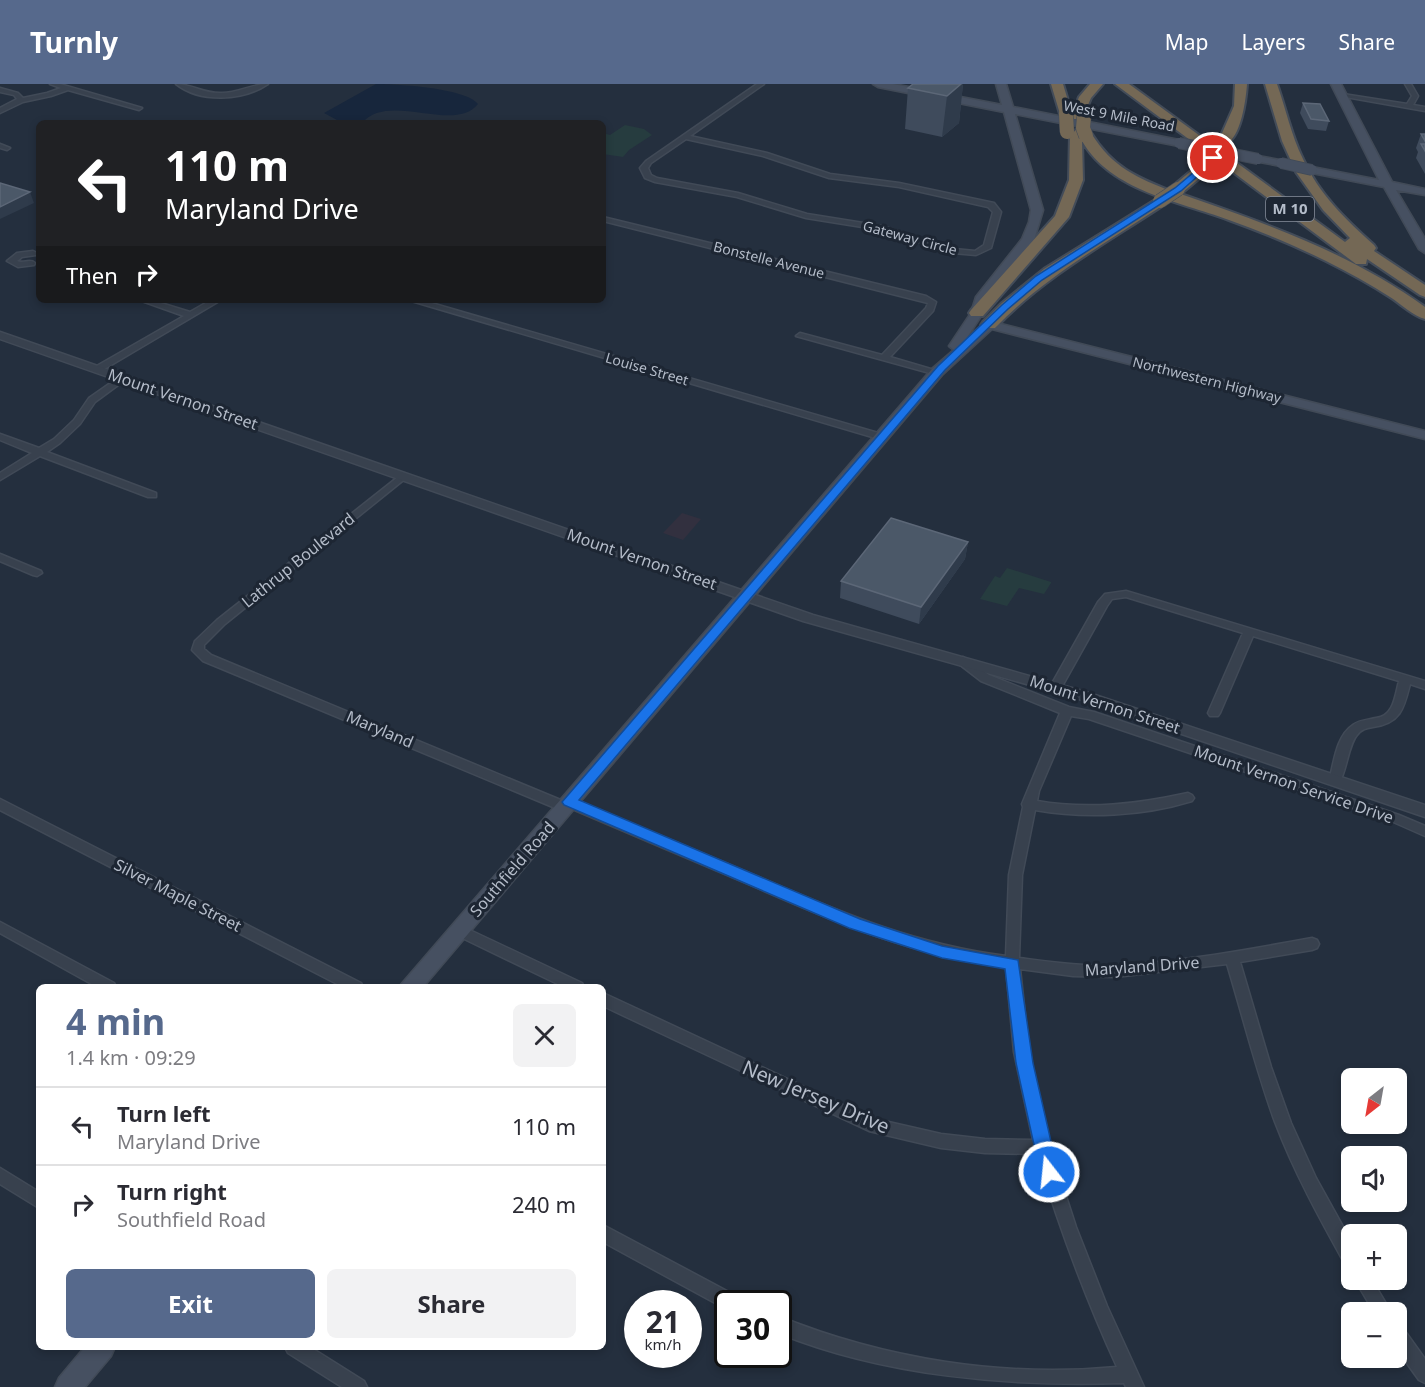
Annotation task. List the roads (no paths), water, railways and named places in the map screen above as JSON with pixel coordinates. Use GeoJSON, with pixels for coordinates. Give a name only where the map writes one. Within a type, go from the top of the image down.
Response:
{"type":"FeatureCollection","features":[{"type":"Feature","properties":{"kind":"highway"},"geometry":{"type":"LineString","coordinates":[[1057,84],[1083,128],[1076,134]]}},
{"type":"Feature","properties":{"kind":"highway"},"geometry":{"type":"LineString","coordinates":[[1113,84],[1157,106]]}},
{"type":"Feature","properties":{"kind":"highway","name":"M 10"},"geometry":{"type":"LineString","coordinates":[[1121,84],[1157,106],[1425,291]]}},
{"type":"Feature","properties":{"kind":"highway","name":"M 10"},"geometry":{"type":"LineString","coordinates":[[1135,84],[1157,106],[1425,307]]}},
{"type":"Feature","properties":{"kind":"highway"},"geometry":{"type":"LineString","coordinates":[[1141,84],[1157,106]]}},
{"type":"Feature","properties":{"kind":"highway"},"geometry":{"type":"LineString","coordinates":[[989,325],[1005,307],[1039,278],[1160,201],[1200,172],[1220,150],[1231,130],[1240,106],[1241,84]]}},
{"type":"Feature","properties":{"kind":"highway"},"geometry":{"type":"LineString","coordinates":[[1271,84],[1296,160],[1317,195],[1372,251],[1425,291]]}},
{"type":"Feature","properties":{"kind":"highway"},"geometry":{"type":"LineString","coordinates":[[976,313],[1058,223],[1067,208],[1076,180],[1076,116],[1095,86]]}},
{"type":"Feature","properties":{"kind":"highway"},"geometry":{"type":"LineString","coordinates":[[1227,93],[1236,113]]}},
{"type":"Feature","properties":{"kind":"highway"},"geometry":{"type":"LineString","coordinates":[[1076,134],[1098,155],[1126,176],[1301,244],[1355,270],[1425,314]]}},
{"type":"Feature","properties":{"kind":"main road","name":"West 9 Mile Road"},"geometry":{"type":"LineString","coordinates":[[878,84],[1425,192]]}},
{"type":"Feature","properties":{"kind":"main road","name":"Southfield Road"},"geometry":{"type":"LineString","coordinates":[[413,984],[939,370],[976,313],[982,297],[1028,240],[1037,214],[1030,181],[1001,84]]}},
{"type":"Feature","properties":{"kind":"main road"},"geometry":{"type":"LineString","coordinates":[[1336,84],[1388,185],[1425,249]]}},
{"type":"Feature","properties":{"kind":"main road","name":"Southfield Road"},"geometry":{"type":"LineString","coordinates":[[939,370],[989,325]]}},
{"type":"Feature","properties":{"kind":"main road","name":"Northwestern Highway"},"geometry":{"type":"LineString","coordinates":[[989,325],[1425,435]]}},
{"type":"Feature","properties":{"kind":"main road"},"geometry":{"type":"LineString","coordinates":[[68,1387],[99,1350]]}},
{"type":"Feature","properties":{"kind":"street"},"geometry":{"type":"LineString","coordinates":[[53,84],[140,108]]}},
{"type":"Feature","properties":{"kind":"street"},"geometry":{"type":"LineString","coordinates":[[179,84],[198,93],[213,95],[239,93],[265,84]]}},
{"type":"Feature","properties":{"kind":"street","name":"Gateway Circle"},"geometry":{"type":"LineString","coordinates":[[686,137],[778,158],[830,176],[906,186],[991,205],[997,212],[988,246],[976,253],[958,253],[882,228],[806,216],[738,195],[666,182],[648,176],[644,169],[645,164],[761,84]]}},
{"type":"Feature","properties":{"kind":"street"},"geometry":{"type":"LineString","coordinates":[[1408,84],[1415,96],[1409,106]]}},
{"type":"Feature","properties":{"kind":"street"},"geometry":{"type":"LineString","coordinates":[[0,111],[21,100],[49,95],[67,88]]}},
{"type":"Feature","properties":{"kind":"street"},"geometry":{"type":"LineString","coordinates":[[0,90],[16,94],[21,100]]}},
{"type":"Feature","properties":{"kind":"street"},"geometry":{"type":"LineString","coordinates":[[1343,96],[1425,109]]}},
{"type":"Feature","properties":{"kind":"street","name":"Bonstelle Avenue"},"geometry":{"type":"LineString","coordinates":[[606,220],[928,300],[933,305],[884,358]]}},
{"type":"Feature","properties":{"kind":"street"},"geometry":{"type":"LineString","coordinates":[[152,303],[190,315]]}},
{"type":"Feature","properties":{"kind":"street"},"geometry":{"type":"LineString","coordinates":[[98,369],[212,303]]}},
{"type":"Feature","properties":{"kind":"street","name":"Louise Street"},"geometry":{"type":"LineString","coordinates":[[422,303],[882,437]]}},
{"type":"Feature","properties":{"kind":"street","name":"Mount Vernon Street"},"geometry":{"type":"LineString","coordinates":[[0,335],[828,624],[1056,687],[1425,812]]}},
{"type":"Feature","properties":{"kind":"street"},"geometry":{"type":"LineString","coordinates":[[800,336],[939,370]]}},
{"type":"Feature","properties":{"kind":"street"},"geometry":{"type":"LineString","coordinates":[[0,477],[40,453],[71,428],[103,390],[122,378]]}},
{"type":"Feature","properties":{"kind":"street"},"geometry":{"type":"LineString","coordinates":[[0,438],[152,495]]}},
{"type":"Feature","properties":{"kind":"street","name":"Lathrup Boulevard"},"geometry":{"type":"LineString","coordinates":[[198,650],[199,644],[221,622],[404,476]]}},
{"type":"Feature","properties":{"kind":"street"},"geometry":{"type":"LineString","coordinates":[[0,557],[37,573]]}},
{"type":"Feature","properties":{"kind":"street"},"geometry":{"type":"LineString","coordinates":[[1056,687],[1102,604],[1109,596],[1117,594],[1135,595],[1425,685]]}},
{"type":"Feature","properties":{"kind":"street"},"geometry":{"type":"LineString","coordinates":[[1214,713],[1250,631]]}},
{"type":"Feature","properties":{"kind":"street","name":"Maryland"},"geometry":{"type":"LineString","coordinates":[[198,650],[207,658],[567,804]]}},
{"type":"Feature","properties":{"kind":"street","name":"Mount Vernon Service Drive"},"geometry":{"type":"LineString","coordinates":[[963,661],[985,678],[1067,711],[1090,715],[1188,747],[1395,818],[1425,831]]}},
{"type":"Feature","properties":{"kind":"street"},"geometry":{"type":"LineString","coordinates":[[1335,782],[1342,751],[1348,739],[1357,728],[1391,718],[1396,712],[1405,679]]}},
{"type":"Feature","properties":{"kind":"street"},"geometry":{"type":"LineString","coordinates":[[792,1329],[856,1352],[944,1371],[1132,1380],[1083,1268],[1042,1147],[1024,1063],[1012,964],[1013,888],[1017,852],[1028,804],[1043,759],[1067,711]]}},
{"type":"Feature","properties":{"kind":"street"},"geometry":{"type":"LineString","coordinates":[[1028,804],[1051,809],[1094,811],[1137,808],[1188,798]]}},
{"type":"Feature","properties":{"kind":"street","name":"Silver Maple Street"},"geometry":{"type":"LineString","coordinates":[[0,804],[350,984]]}},
{"type":"Feature","properties":{"kind":"street","name":"Maryland Drive"},"geometry":{"type":"LineString","coordinates":[[567,804],[854,924],[942,952],[1012,964],[1073,970],[1115,971],[1232,958],[1312,944]]}},
{"type":"Feature","properties":{"kind":"street"},"geometry":{"type":"LineString","coordinates":[[0,927],[104,984]]}},
{"type":"Feature","properties":{"kind":"street"},"geometry":{"type":"LineString","coordinates":[[459,930],[571,984]]}},
{"type":"Feature","properties":{"kind":"street"},"geometry":{"type":"LineString","coordinates":[[1232,958],[1283,1121],[1310,1181],[1341,1239]]}},
{"type":"Feature","properties":{"kind":"street","name":"New Jersey Drive"},"geometry":{"type":"LineString","coordinates":[[606,1000],[869,1124],[941,1142],[985,1146],[1042,1147]]}},
{"type":"Feature","properties":{"kind":"street"},"geometry":{"type":"LineString","coordinates":[[0,1175],[36,1199]]}},
{"type":"Feature","properties":{"kind":"street"},"geometry":{"type":"LineString","coordinates":[[606,1235],[714,1293]]}},
{"type":"Feature","properties":{"kind":"street"},"geometry":{"type":"LineString","coordinates":[[1407,1349],[1425,1374]]}},
{"type":"Feature","properties":{"kind":"street"},"geometry":{"type":"LineString","coordinates":[[299,1350],[358,1387]]}},
{"type":"Feature","properties":{"kind":"water"},"geometry":{"type":"Polygon","coordinates":[[[376,84],[446,91],[460,94],[478,104],[467,112],[454,115],[388,111],[374,114],[366,120],[337,120],[324,113],[376,84]]]}}]}
